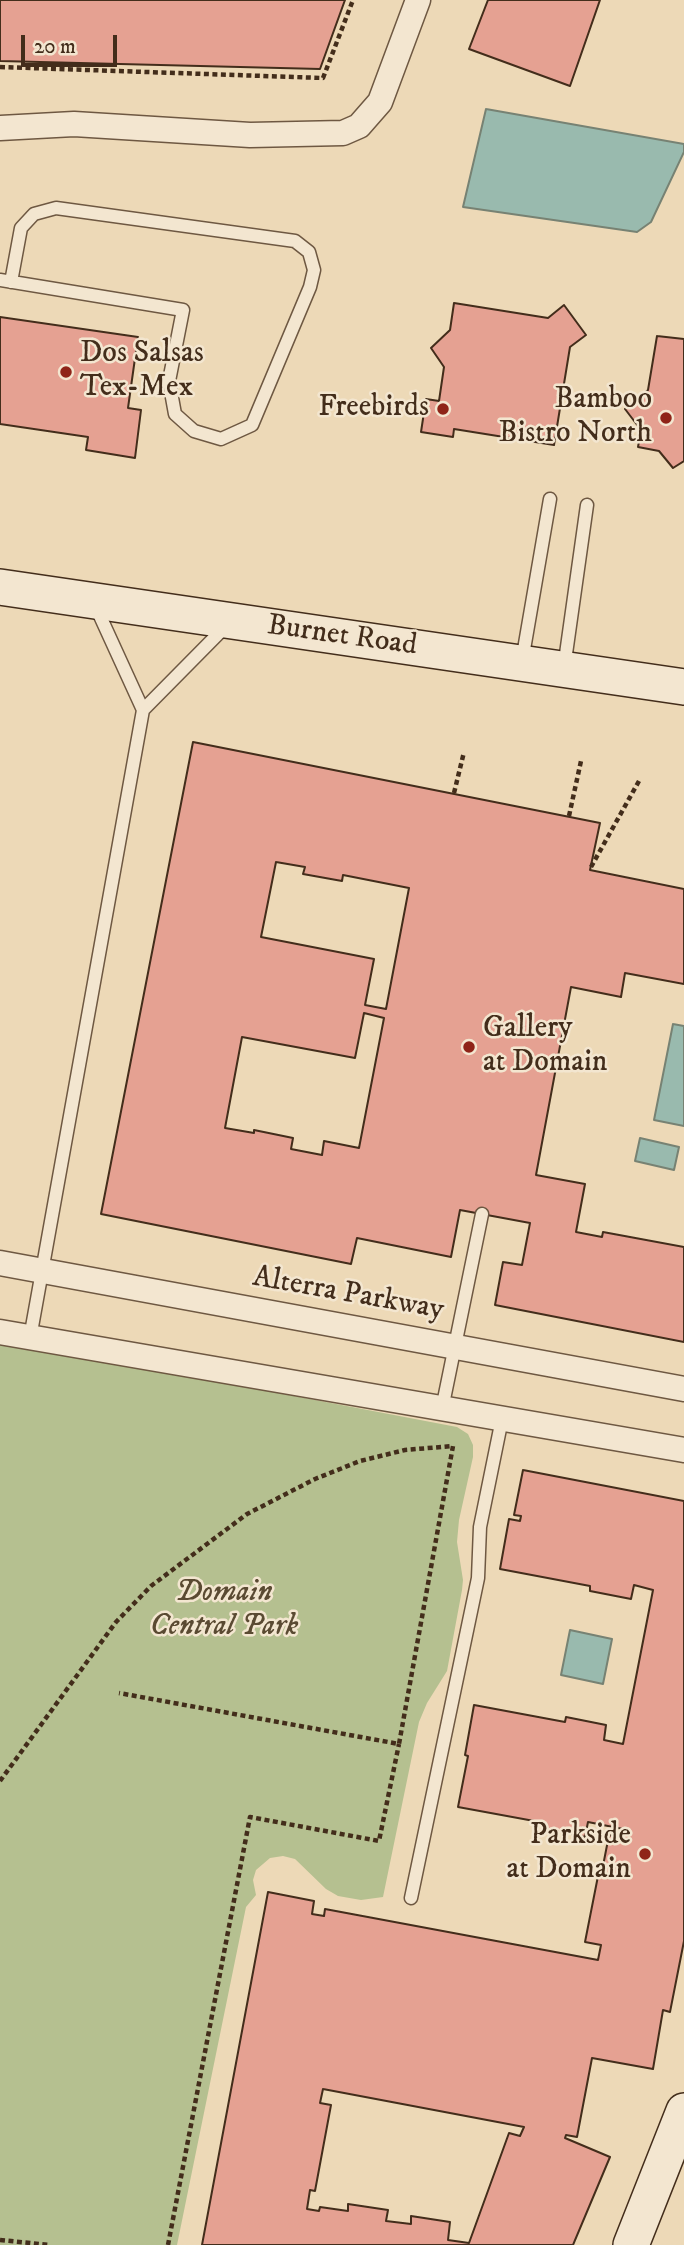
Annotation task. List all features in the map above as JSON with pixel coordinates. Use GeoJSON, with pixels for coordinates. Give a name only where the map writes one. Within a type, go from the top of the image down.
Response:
{"type":"FeatureCollection","features":[{"type":"Feature","properties":{"kind":"main road","name":"Burnet Road"},"geometry":{"type":"LineString","coordinates":[[0,587],[684,687]]}},
{"type":"Feature","properties":{"kind":"main road"},"geometry":{"type":"LineString","coordinates":[[631,2245],[684,2111]]}},
{"type":"Feature","properties":{"kind":"street"},"geometry":{"type":"LineString","coordinates":[[0,128],[74,124],[250,135],[343,133],[359,126],[380,102],[418,0]]}},
{"type":"Feature","properties":{"kind":"street","name":"Alterra Parkway"},"geometry":{"type":"LineString","coordinates":[[0,1263],[684,1390]]}},
{"type":"Feature","properties":{"kind":"street"},"geometry":{"type":"LineString","coordinates":[[0,1332],[684,1450]]}},
{"type":"Feature","properties":{"kind":"lane"},"geometry":{"type":"LineString","coordinates":[[56,208],[296,241],[309,252],[314,270],[310,287],[252,425],[222,439],[194,431],[175,414],[169,381],[183,310],[6,281],[21,228],[34,214],[56,208]]}},
{"type":"Feature","properties":{"kind":"lane"},"geometry":{"type":"LineString","coordinates":[[522,662],[550,499]]}},
{"type":"Feature","properties":{"kind":"lane"},"geometry":{"type":"LineString","coordinates":[[564,669],[587,505]]}},
{"type":"Feature","properties":{"kind":"lane"},"geometry":{"type":"LineString","coordinates":[[30,1338],[143,710],[94,601]]}},
{"type":"Feature","properties":{"kind":"lane"},"geometry":{"type":"LineString","coordinates":[[143,710],[230,622]]}},
{"type":"Feature","properties":{"kind":"lane"},"geometry":{"type":"LineString","coordinates":[[442,1409],[482,1214]]}},
{"type":"Feature","properties":{"kind":"lane"},"geometry":{"type":"LineString","coordinates":[[411,1898],[478,1578],[480,1527],[502,1419]]}},
{"type":"Feature","properties":{"kind":"path"},"geometry":{"type":"LineString","coordinates":[[0,67],[323,78],[354,0]]}},
{"type":"Feature","properties":{"kind":"path"},"geometry":{"type":"LineString","coordinates":[[454,793],[464,752]]}},
{"type":"Feature","properties":{"kind":"path"},"geometry":{"type":"LineString","coordinates":[[569,816],[581,761]]}},
{"type":"Feature","properties":{"kind":"path"},"geometry":{"type":"LineString","coordinates":[[592,867],[639,781]]}},
{"type":"Feature","properties":{"kind":"path"},"geometry":{"type":"LineString","coordinates":[[0,1781],[116,1622],[151,1586],[236,1522],[314,1479],[360,1461],[405,1450],[453,1446],[400,1744],[379,1840],[250,1817],[168,2245]]}},
{"type":"Feature","properties":{"kind":"path"},"geometry":{"type":"LineString","coordinates":[[119,1693],[400,1744]]}},
{"type":"Feature","properties":{"kind":"path"},"geometry":{"type":"LineString","coordinates":[[0,2240],[50,2245]]}},
{"type":"Feature","properties":{"kind":"green space","name":"Domain Central Park"},"geometry":{"type":"Polygon","coordinates":[[[0,1340],[457,1427],[468,1434],[473,1445],[457,1542],[462,1590],[447,1671],[427,1703],[419,1722],[383,1897],[361,1900],[338,1896],[326,1889],[295,1859],[283,1856],[270,1858],[256,1870],[253,1880],[256,1895],[246,1907],[177,2245],[0,2245],[0,1340]]]}},
{"type":"Feature","properties":{"kind":"water"},"geometry":{"type":"Polygon","coordinates":[[[486,109],[684,144],[684,152],[651,222],[637,232],[463,207],[486,109]]]}},
{"type":"Feature","properties":{"kind":"water"},"geometry":{"type":"Polygon","coordinates":[[[673,1024],[684,1026],[684,1126],[654,1120],[673,1024]]]}},
{"type":"Feature","properties":{"kind":"water"},"geometry":{"type":"Polygon","coordinates":[[[640,1138],[679,1147],[674,1170],[635,1161],[640,1138]]]}},
{"type":"Feature","properties":{"kind":"water"},"geometry":{"type":"Polygon","coordinates":[[[570,1630],[612,1639],[603,1684],[561,1675],[570,1630]]]}},
{"type":"Feature","properties":{"kind":"building"},"geometry":{"type":"Polygon","coordinates":[[[0,0],[345,0],[320,69],[0,61],[0,0]]]}},
{"type":"Feature","properties":{"kind":"building"},"geometry":{"type":"Polygon","coordinates":[[[488,0],[600,0],[570,86],[469,49],[488,0]]]}},
{"type":"Feature","properties":{"kind":"building"},"geometry":{"type":"Polygon","coordinates":[[[454,303],[548,318],[564,305],[586,335],[570,347],[554,445],[454,429],[453,437],[421,432],[426,399],[439,401],[444,367],[431,348],[450,330],[454,303]]]}},
{"type":"Feature","properties":{"kind":"building","name":"Dos Salsas Tex-Mex"},"geometry":{"type":"Polygon","coordinates":[[[0,317],[138,337],[128,408],[141,410],[135,458],[86,450],[88,437],[0,424],[0,317]]]}},
{"type":"Feature","properties":{"kind":"building"},"geometry":{"type":"Polygon","coordinates":[[[657,336],[684,339],[684,461],[673,468],[659,451],[638,447],[641,430],[625,409],[648,390],[657,336]]]}},
{"type":"Feature","properties":{"kind":"building","name":"Gallery at Domain"},"geometry":{"type":"Polygon","coordinates":[[[193,742],[600,823],[590,870],[684,889],[684,984],[625,973],[621,997],[571,987],[536,1175],[585,1184],[576,1232],[602,1237],[603,1232],[684,1247],[684,1342],[495,1305],[503,1262],[522,1265],[530,1223],[460,1210],[451,1257],[357,1238],[351,1264],[101,1214],[193,742]],[[276,862],[261,937],[374,959],[365,1005],[386,1009],[409,888],[343,875],[342,881],[303,874],[305,867],[276,862]],[[364,1013],[355,1058],[242,1037],[225,1128],[254,1133],[254,1130],[293,1138],[291,1149],[322,1155],[324,1141],[359,1148],[384,1018],[364,1013]]]}},
{"type":"Feature","properties":{"kind":"building","name":"Parkside at Domain"},"geometry":{"type":"Polygon","coordinates":[[[523,1470],[684,1501],[684,1941],[670,2012],[663,2010],[653,2069],[592,2058],[577,2137],[566,2135],[565,2138],[610,2157],[573,2245],[202,2245],[268,1892],[314,1901],[312,1914],[324,1916],[325,1909],[598,1960],[601,1945],[585,1942],[609,1835],[621,1838],[623,1829],[588,1822],[585,1837],[543,1828],[545,1823],[458,1807],[468,1756],[465,1755],[474,1705],[565,1722],[566,1717],[606,1725],[604,1740],[623,1744],[653,1590],[634,1585],[631,1599],[590,1591],[590,1586],[500,1569],[509,1519],[520,1521],[521,1516],[514,1515],[523,1470]],[[323,2089],[320,2103],[331,2105],[315,2191],[310,2190],[307,2209],[319,2211],[320,2207],[348,2211],[348,2204],[388,2210],[386,2221],[411,2224],[411,2216],[450,2222],[448,2240],[469,2243],[509,2133],[520,2136],[524,2127],[323,2089]]]}},
{"type":"Feature","properties":{"kind":"place","name":"Dos Salsas Tex-Mex"},"geometry":{"type":"Point","coordinates":[66,372]}},
{"type":"Feature","properties":{"kind":"place","name":"Freebirds"},"geometry":{"type":"Point","coordinates":[443,409]}},
{"type":"Feature","properties":{"kind":"place","name":"Bamboo Bistro North"},"geometry":{"type":"Point","coordinates":[666,418]}},
{"type":"Feature","properties":{"kind":"place","name":"Gallery at Domain"},"geometry":{"type":"Point","coordinates":[469,1047]}},
{"type":"Feature","properties":{"kind":"place","name":"Parkside at Domain"},"geometry":{"type":"Point","coordinates":[645,1854]}}]}
